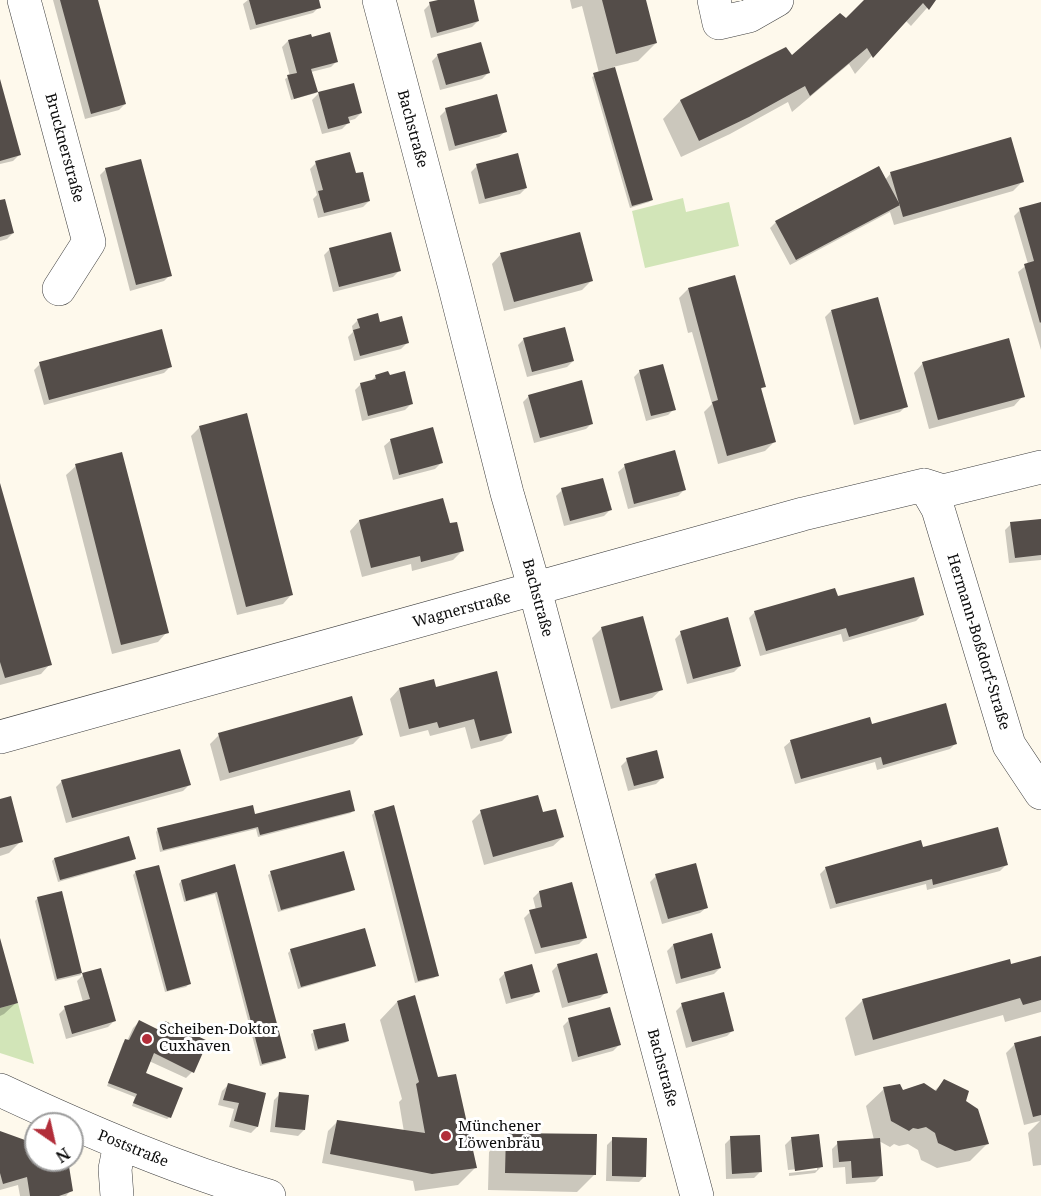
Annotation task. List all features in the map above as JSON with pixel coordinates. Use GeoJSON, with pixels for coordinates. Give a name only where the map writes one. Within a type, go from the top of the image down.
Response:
{"type":"FeatureCollection","features":[{"type":"Feature","properties":{"kind":"street","name":"Brucknerstraße"},"geometry":{"type":"LineString","coordinates":[[24,0],[89,242],[59,289]]}},
{"type":"Feature","properties":{"kind":"street","name":"Bachstraße"},"geometry":{"type":"LineString","coordinates":[[379,0],[507,493],[697,1196]]}},
{"type":"Feature","properties":{"kind":"street"},"geometry":{"type":"LineString","coordinates":[[714,0],[719,22],[749,16],[777,0]]}},
{"type":"Feature","properties":{"kind":"street","name":"Wagnerstraße"},"geometry":{"type":"LineString","coordinates":[[924,485],[935,471],[1041,448]]}},
{"type":"Feature","properties":{"kind":"street","name":"Wagnerstraße"},"geometry":{"type":"LineString","coordinates":[[0,737],[803,514],[924,485],[943,491],[1041,467]]}},
{"type":"Feature","properties":{"kind":"street","name":"Hermann-Boßdorf-Straße"},"geometry":{"type":"LineString","coordinates":[[924,485],[938,509],[1009,745],[1041,793]]}},
{"type":"Feature","properties":{"kind":"street","name":"Poststraße"},"geometry":{"type":"LineString","coordinates":[[0,1090],[120,1144],[171,1164],[269,1196]]}},
{"type":"Feature","properties":{"kind":"street"},"geometry":{"type":"LineString","coordinates":[[117,1196],[115,1168],[120,1144]]}},
{"type":"Feature","properties":{"kind":"green space"},"geometry":{"type":"Polygon","coordinates":[[[683,198],[686,212],[729,202],[739,246],[645,268],[632,211],[683,198]]]}},
{"type":"Feature","properties":{"kind":"green space"},"geometry":{"type":"Polygon","coordinates":[[[18,1003],[34,1064],[0,1053],[0,1008],[18,1003]]]}},
{"type":"Feature","properties":{"kind":"building"},"geometry":{"type":"Polygon","coordinates":[[[60,0],[98,0],[126,104],[91,114],[60,0]]]}},
{"type":"Feature","properties":{"kind":"building"},"geometry":{"type":"Polygon","coordinates":[[[249,0],[319,0],[321,8],[256,25],[249,0]]]}},
{"type":"Feature","properties":{"kind":"building"},"geometry":{"type":"Polygon","coordinates":[[[474,0],[479,21],[437,33],[429,2],[474,0]]]}},
{"type":"Feature","properties":{"kind":"building"},"geometry":{"type":"Polygon","coordinates":[[[602,0],[646,0],[657,43],[616,54],[602,0]]]}},
{"type":"Feature","properties":{"kind":"building"},"geometry":{"type":"Polygon","coordinates":[[[864,0],[936,0],[929,10],[923,3],[873,58],[867,48],[810,96],[805,86],[699,141],[680,100],[786,47],[792,55],[840,13],[846,18],[864,0]]]}},
{"type":"Feature","properties":{"kind":"building"},"geometry":{"type":"Polygon","coordinates":[[[330,32],[338,62],[311,69],[318,92],[294,99],[287,75],[297,73],[288,40],[330,32]]]}},
{"type":"Feature","properties":{"kind":"building"},"geometry":{"type":"Polygon","coordinates":[[[481,42],[490,73],[446,85],[437,54],[481,42]]]}},
{"type":"Feature","properties":{"kind":"building"},"geometry":{"type":"Polygon","coordinates":[[[615,67],[653,200],[632,206],[593,73],[615,67]]]}},
{"type":"Feature","properties":{"kind":"building"},"geometry":{"type":"Polygon","coordinates":[[[0,79],[21,155],[0,161],[0,79]]]}},
{"type":"Feature","properties":{"kind":"building"},"geometry":{"type":"Polygon","coordinates":[[[354,83],[362,113],[348,117],[350,123],[328,129],[318,92],[354,83]]]}},
{"type":"Feature","properties":{"kind":"building"},"geometry":{"type":"Polygon","coordinates":[[[497,94],[507,132],[455,146],[445,108],[497,94]]]}},
{"type":"Feature","properties":{"kind":"building"},"geometry":{"type":"Polygon","coordinates":[[[1011,137],[1024,182],[903,217],[890,172],[1011,137]]]}},
{"type":"Feature","properties":{"kind":"building"},"geometry":{"type":"Polygon","coordinates":[[[350,152],[356,173],[363,172],[370,201],[324,213],[318,191],[323,190],[315,161],[350,152]]]}},
{"type":"Feature","properties":{"kind":"building"},"geometry":{"type":"Polygon","coordinates":[[[518,153],[527,188],[485,199],[476,164],[518,153]]]}},
{"type":"Feature","properties":{"kind":"building"},"geometry":{"type":"Polygon","coordinates":[[[141,159],[172,276],[136,285],[105,168],[141,159]]]}},
{"type":"Feature","properties":{"kind":"building"},"geometry":{"type":"Polygon","coordinates":[[[879,166],[900,205],[796,260],[775,221],[879,166]]]}},
{"type":"Feature","properties":{"kind":"building"},"geometry":{"type":"Polygon","coordinates":[[[5,199],[14,233],[0,237],[0,200],[5,199]]]}},
{"type":"Feature","properties":{"kind":"building"},"geometry":{"type":"Polygon","coordinates":[[[1041,202],[1040,323],[1024,264],[1034,261],[1019,208],[1041,202]]]}},
{"type":"Feature","properties":{"kind":"building"},"geometry":{"type":"Polygon","coordinates":[[[391,232],[401,271],[339,287],[329,248],[391,232]]]}},
{"type":"Feature","properties":{"kind":"building"},"geometry":{"type":"Polygon","coordinates":[[[580,232],[593,281],[514,302],[500,253],[580,232]]]}},
{"type":"Feature","properties":{"kind":"building"},"geometry":{"type":"Polygon","coordinates":[[[735,275],[766,387],[761,388],[776,442],[727,456],[712,402],[718,400],[688,288],[735,275]]]}},
{"type":"Feature","properties":{"kind":"building"},"geometry":{"type":"Polygon","coordinates":[[[878,297],[908,407],[860,420],[831,310],[878,297]]]}},
{"type":"Feature","properties":{"kind":"building"},"geometry":{"type":"Polygon","coordinates":[[[378,313],[380,322],[402,316],[409,343],[360,356],[353,330],[360,328],[357,319],[378,313]]]}},
{"type":"Feature","properties":{"kind":"building"},"geometry":{"type":"Polygon","coordinates":[[[565,327],[574,361],[532,372],[523,338],[565,327]]]}},
{"type":"Feature","properties":{"kind":"building"},"geometry":{"type":"Polygon","coordinates":[[[162,329],[172,367],[49,400],[39,362],[162,329]]]}},
{"type":"Feature","properties":{"kind":"building"},"geometry":{"type":"Polygon","coordinates":[[[1009,338],[1025,397],[938,420],[922,362],[1009,338]]]}},
{"type":"Feature","properties":{"kind":"building"},"geometry":{"type":"Polygon","coordinates":[[[663,364],[676,410],[651,416],[639,370],[663,364]]]}},
{"type":"Feature","properties":{"kind":"building"},"geometry":{"type":"Polygon","coordinates":[[[388,371],[390,375],[405,371],[413,404],[368,416],[360,383],[376,379],[375,375],[388,371]]]}},
{"type":"Feature","properties":{"kind":"building"},"geometry":{"type":"Polygon","coordinates":[[[582,380],[593,424],[540,438],[528,395],[582,380]]]}},
{"type":"Feature","properties":{"kind":"building"},"geometry":{"type":"Polygon","coordinates":[[[247,413],[293,595],[246,607],[199,426],[247,413]]]}},
{"type":"Feature","properties":{"kind":"building"},"geometry":{"type":"Polygon","coordinates":[[[433,427],[443,463],[399,475],[390,439],[433,427]]]}},
{"type":"Feature","properties":{"kind":"building"},"geometry":{"type":"Polygon","coordinates":[[[675,450],[686,490],[634,504],[624,464],[675,450]]]}},
{"type":"Feature","properties":{"kind":"building"},"geometry":{"type":"Polygon","coordinates":[[[122,452],[169,633],[121,645],[75,464],[122,452]]]}},
{"type":"Feature","properties":{"kind":"building"},"geometry":{"type":"Polygon","coordinates":[[[603,478],[612,510],[570,521],[561,488],[603,478]]]}},
{"type":"Feature","properties":{"kind":"building"},"geometry":{"type":"Polygon","coordinates":[[[0,483],[52,665],[5,678],[0,662],[0,483]]]}},
{"type":"Feature","properties":{"kind":"building"},"geometry":{"type":"Polygon","coordinates":[[[443,498],[450,523],[457,522],[464,551],[421,562],[420,556],[371,568],[359,520],[443,498]]]}},
{"type":"Feature","properties":{"kind":"building"},"geometry":{"type":"Polygon","coordinates":[[[1041,519],[1041,555],[1015,558],[1010,522],[1041,519]]]}},
{"type":"Feature","properties":{"kind":"building"},"geometry":{"type":"Polygon","coordinates":[[[914,577],[924,615],[849,637],[846,628],[766,651],[754,611],[835,588],[838,596],[914,577]]]}},
{"type":"Feature","properties":{"kind":"building"},"geometry":{"type":"Polygon","coordinates":[[[643,616],[663,690],[620,701],[601,627],[643,616]]]}},
{"type":"Feature","properties":{"kind":"building"},"geometry":{"type":"Polygon","coordinates":[[[728,617],[741,666],[693,679],[680,631],[728,617]]]}},
{"type":"Feature","properties":{"kind":"building"},"geometry":{"type":"Polygon","coordinates":[[[497,671],[512,733],[480,741],[474,719],[439,728],[437,722],[409,729],[399,688],[434,679],[436,687],[497,671]]]}},
{"type":"Feature","properties":{"kind":"building"},"geometry":{"type":"Polygon","coordinates":[[[352,696],[363,735],[229,773],[218,733],[352,696]]]}},
{"type":"Feature","properties":{"kind":"building"},"geometry":{"type":"Polygon","coordinates":[[[946,703],[957,744],[883,765],[881,757],[801,779],[790,740],[870,717],[872,724],[946,703]]]}},
{"type":"Feature","properties":{"kind":"building"},"geometry":{"type":"Polygon","coordinates":[[[180,749],[191,785],[72,818],[61,780],[180,749]]]}},
{"type":"Feature","properties":{"kind":"building"},"geometry":{"type":"Polygon","coordinates":[[[657,750],[664,778],[634,786],[626,758],[657,750]]]}},
{"type":"Feature","properties":{"kind":"building"},"geometry":{"type":"Polygon","coordinates":[[[350,790],[355,811],[260,835],[258,827],[163,850],[157,828],[253,805],[255,814],[350,790]]]}},
{"type":"Feature","properties":{"kind":"building"},"geometry":{"type":"Polygon","coordinates":[[[538,795],[543,812],[556,809],[564,837],[493,857],[480,810],[538,795]]]}},
{"type":"Feature","properties":{"kind":"building"},"geometry":{"type":"Polygon","coordinates":[[[11,796],[23,842],[0,848],[0,799],[11,796]]]}},
{"type":"Feature","properties":{"kind":"building"},"geometry":{"type":"Polygon","coordinates":[[[394,805],[439,976],[418,981],[374,811],[394,805]]]}},
{"type":"Feature","properties":{"kind":"building"},"geometry":{"type":"Polygon","coordinates":[[[998,827],[1008,865],[933,885],[932,879],[836,904],[825,867],[921,840],[923,847],[998,827]]]}},
{"type":"Feature","properties":{"kind":"building"},"geometry":{"type":"Polygon","coordinates":[[[129,836],[136,859],[60,880],[54,858],[129,836]]]}},
{"type":"Feature","properties":{"kind":"building"},"geometry":{"type":"Polygon","coordinates":[[[344,851],[355,890],[281,910],[270,871],[344,851]]]}},
{"type":"Feature","properties":{"kind":"building"},"geometry":{"type":"Polygon","coordinates":[[[696,863],[708,908],[668,919],[655,874],[696,863]]]}},
{"type":"Feature","properties":{"kind":"building"},"geometry":{"type":"Polygon","coordinates":[[[235,864],[286,1058],[262,1064],[217,892],[186,901],[181,880],[235,864]]]}},
{"type":"Feature","properties":{"kind":"building"},"geometry":{"type":"Polygon","coordinates":[[[159,865],[191,984],[167,991],[135,871],[159,865]]]}},
{"type":"Feature","properties":{"kind":"building"},"geometry":{"type":"Polygon","coordinates":[[[572,882],[587,938],[541,948],[529,910],[542,907],[539,891],[572,882]]]}},
{"type":"Feature","properties":{"kind":"building"},"geometry":{"type":"Polygon","coordinates":[[[62,891],[82,973],[57,979],[37,897],[62,891]]]}},
{"type":"Feature","properties":{"kind":"building"},"geometry":{"type":"Polygon","coordinates":[[[365,928],[376,966],[301,987],[290,949],[365,928]]]}},
{"type":"Feature","properties":{"kind":"building"},"geometry":{"type":"Polygon","coordinates":[[[712,933],[721,968],[681,979],[673,944],[712,933]]]}},
{"type":"Feature","properties":{"kind":"building"},"geometry":{"type":"Polygon","coordinates":[[[0,938],[18,1003],[0,1008],[0,938]]]}},
{"type":"Feature","properties":{"kind":"building"},"geometry":{"type":"Polygon","coordinates":[[[597,953],[608,993],[568,1003],[557,964],[597,953]]]}},
{"type":"Feature","properties":{"kind":"building"},"geometry":{"type":"Polygon","coordinates":[[[1041,956],[1041,1000],[1023,1005],[1020,998],[873,1040],[862,999],[1010,959],[1011,964],[1041,956]]]}},
{"type":"Feature","properties":{"kind":"building"},"geometry":{"type":"Polygon","coordinates":[[[532,964],[540,992],[511,999],[504,972],[532,964]]]}},
{"type":"Feature","properties":{"kind":"building"},"geometry":{"type":"Polygon","coordinates":[[[101,968],[116,1021],[72,1034],[64,1006],[90,999],[82,973],[101,968]]]}},
{"type":"Feature","properties":{"kind":"building"},"geometry":{"type":"Polygon","coordinates":[[[724,992],[734,1031],[692,1042],[681,1003],[724,992]]]}},
{"type":"Feature","properties":{"kind":"building"},"geometry":{"type":"Polygon","coordinates":[[[415,995],[438,1077],[456,1074],[477,1168],[432,1174],[330,1154],[337,1120],[425,1133],[416,1084],[419,1082],[397,1001],[415,995]]]}},
{"type":"Feature","properties":{"kind":"building"},"geometry":{"type":"Polygon","coordinates":[[[610,1007],[621,1045],[578,1057],[568,1018],[610,1007]]]}},
{"type":"Feature","properties":{"kind":"building"},"geometry":{"type":"Polygon","coordinates":[[[139,1020],[161,1031],[165,1021],[208,1041],[194,1073],[154,1053],[146,1073],[183,1088],[171,1118],[133,1103],[137,1094],[108,1083],[125,1039],[129,1040],[139,1020]]]}},
{"type":"Feature","properties":{"kind":"building"},"geometry":{"type":"Polygon","coordinates":[[[345,1023],[349,1041],[318,1049],[313,1030],[345,1023]]]}},
{"type":"Feature","properties":{"kind":"building"},"geometry":{"type":"Polygon","coordinates":[[[1041,1036],[1041,1115],[1033,1117],[1014,1043],[1041,1036]]]}},
{"type":"Feature","properties":{"kind":"building"},"geometry":{"type":"Polygon","coordinates":[[[944,1079],[969,1091],[966,1101],[978,1109],[989,1144],[955,1151],[938,1143],[935,1133],[926,1127],[913,1128],[909,1131],[891,1121],[883,1087],[900,1084],[903,1090],[924,1083],[936,1091],[944,1079]]]}},
{"type":"Feature","properties":{"kind":"building"},"geometry":{"type":"Polygon","coordinates":[[[228,1083],[266,1093],[258,1127],[234,1121],[239,1103],[223,1100],[228,1083]]]}},
{"type":"Feature","properties":{"kind":"building"},"geometry":{"type":"Polygon","coordinates":[[[279,1092],[309,1095],[305,1130],[275,1127],[279,1092]]]}},
{"type":"Feature","properties":{"kind":"building"},"geometry":{"type":"Polygon","coordinates":[[[0,1131],[24,1140],[24,1172],[70,1172],[73,1191],[59,1196],[30,1196],[27,1177],[3,1184],[0,1173],[0,1131]]]}},
{"type":"Feature","properties":{"kind":"building"},"geometry":{"type":"Polygon","coordinates":[[[506,1133],[597,1134],[596,1175],[505,1173],[506,1133]]]}},
{"type":"Feature","properties":{"kind":"building"},"geometry":{"type":"Polygon","coordinates":[[[819,1134],[823,1167],[795,1171],[791,1137],[819,1134]]]}},
{"type":"Feature","properties":{"kind":"building"},"geometry":{"type":"Polygon","coordinates":[[[760,1135],[762,1172],[732,1174],[730,1136],[760,1135]]]}},
{"type":"Feature","properties":{"kind":"building"},"geometry":{"type":"Polygon","coordinates":[[[612,1137],[647,1138],[646,1177],[612,1176],[612,1137]]]}},
{"type":"Feature","properties":{"kind":"building"},"geometry":{"type":"Polygon","coordinates":[[[880,1138],[883,1176],[852,1178],[851,1161],[839,1162],[837,1141],[880,1138]]]}},
{"type":"Feature","properties":{"kind":"place","name":"Scheiben-Doktor Cuxhaven"},"geometry":{"type":"Point","coordinates":[147,1039]}},
{"type":"Feature","properties":{"kind":"place","name":"Münchener Löwenbräu"},"geometry":{"type":"Point","coordinates":[446,1136]}}]}
